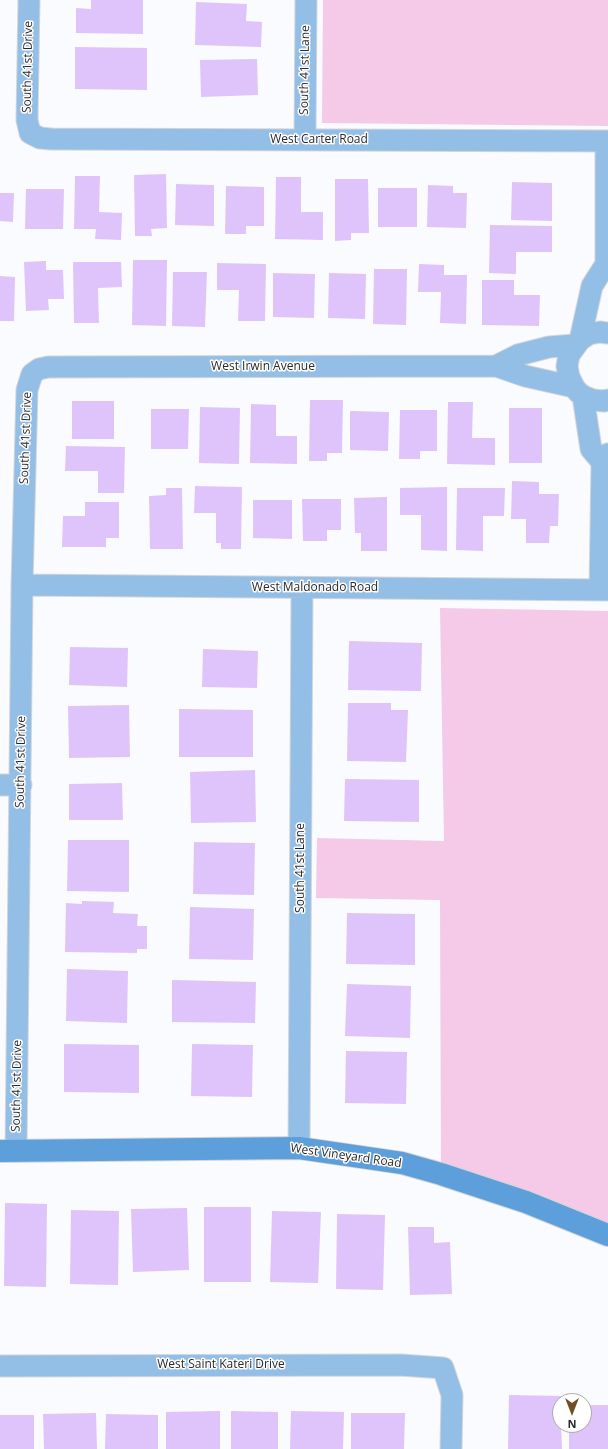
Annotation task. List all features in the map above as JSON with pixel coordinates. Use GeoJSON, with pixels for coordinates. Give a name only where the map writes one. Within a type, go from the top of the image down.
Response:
{"type":"FeatureCollection","features":[{"type":"Feature","properties":{"kind":"street","name":"South 41st Drive"},"geometry":{"type":"LineString","coordinates":[[29,0],[26,120],[30,133]]}},
{"type":"Feature","properties":{"kind":"street","name":"South 41st Lane"},"geometry":{"type":"LineString","coordinates":[[305,140],[306,0]]}},
{"type":"Feature","properties":{"kind":"street","name":"West Carter Road"},"geometry":{"type":"LineString","coordinates":[[30,133],[40,138],[51,139],[607,141]]}},
{"type":"Feature","properties":{"kind":"street"},"geometry":{"type":"LineString","coordinates":[[604,590],[605,458],[592,448],[578,391],[569,377],[567,366],[569,355],[578,342],[592,286],[607,266],[607,141]]}},
{"type":"Feature","properties":{"kind":"street","name":"West Irwin Avenue"},"geometry":{"type":"LineString","coordinates":[[496,366],[518,355],[549,347],[578,342],[589,334],[600,332],[608,333]]}},
{"type":"Feature","properties":{"kind":"street","name":"West Irwin Avenue"},"geometry":{"type":"LineString","coordinates":[[32,374],[40,369],[48,367],[496,366],[578,391],[593,400],[608,400]]}},
{"type":"Feature","properties":{"kind":"street","name":"South 41st Drive"},"geometry":{"type":"LineString","coordinates":[[8,1151],[21,785],[22,585],[27,390],[32,374]]}},
{"type":"Feature","properties":{"kind":"street","name":"West Maldonado Road"},"geometry":{"type":"LineString","coordinates":[[22,585],[604,590]]}},
{"type":"Feature","properties":{"kind":"street","name":"South 41st Lane"},"geometry":{"type":"LineString","coordinates":[[299,1148],[302,588]]}},
{"type":"Feature","properties":{"kind":"street"},"geometry":{"type":"LineString","coordinates":[[0,784],[21,785]]}},
{"type":"Feature","properties":{"kind":"street","name":"West Vineyard Road"},"geometry":{"type":"LineString","coordinates":[[8,1151],[299,1148],[402,1163],[441,1174],[526,1202],[608,1235]]}},
{"type":"Feature","properties":{"kind":"street","name":"West Saint Kateri Drive"},"geometry":{"type":"LineString","coordinates":[[0,1366],[400,1365],[443,1368],[452,1396],[451,1449]]}},
{"type":"Feature","properties":{"kind":"shaded area"},"geometry":{"type":"Polygon","coordinates":[[[323,0],[608,0],[608,126],[322,123],[323,0]]]}},
{"type":"Feature","properties":{"kind":"shaded area"},"geometry":{"type":"Polygon","coordinates":[[[440,608],[608,611],[608,1235],[441,1174],[440,900],[316,898],[317,838],[444,841],[440,608]]]}},
{"type":"Feature","properties":{"kind":"building"},"geometry":{"type":"Polygon","coordinates":[[[91,0],[143,0],[143,34],[76,33],[76,8],[91,9],[91,0]]]}},
{"type":"Feature","properties":{"kind":"building"},"geometry":{"type":"Polygon","coordinates":[[[196,2],[247,4],[246,21],[262,22],[261,47],[195,45],[196,2]]]}},
{"type":"Feature","properties":{"kind":"building"},"geometry":{"type":"Polygon","coordinates":[[[75,47],[147,48],[147,90],[75,89],[75,47]]]}},
{"type":"Feature","properties":{"kind":"building"},"geometry":{"type":"Polygon","coordinates":[[[257,59],[258,95],[201,97],[200,60],[257,59]]]}},
{"type":"Feature","properties":{"kind":"building"},"geometry":{"type":"Polygon","coordinates":[[[166,174],[167,228],[151,229],[152,236],[135,236],[134,175],[166,174]]]}},
{"type":"Feature","properties":{"kind":"building"},"geometry":{"type":"Polygon","coordinates":[[[75,176],[100,176],[99,212],[122,213],[121,240],[95,239],[96,229],[74,229],[75,176]]]}},
{"type":"Feature","properties":{"kind":"building"},"geometry":{"type":"Polygon","coordinates":[[[276,177],[301,177],[301,212],[323,212],[323,240],[275,239],[276,177]]]}},
{"type":"Feature","properties":{"kind":"building"},"geometry":{"type":"Polygon","coordinates":[[[335,179],[368,179],[369,233],[351,233],[351,240],[335,241],[335,179]]]}},
{"type":"Feature","properties":{"kind":"building"},"geometry":{"type":"Polygon","coordinates":[[[512,182],[552,183],[552,221],[511,220],[512,182]]]}},
{"type":"Feature","properties":{"kind":"building"},"geometry":{"type":"Polygon","coordinates":[[[176,184],[214,185],[214,226],[175,225],[176,184]]]}},
{"type":"Feature","properties":{"kind":"building"},"geometry":{"type":"Polygon","coordinates":[[[428,185],[453,186],[453,193],[467,193],[466,228],[427,227],[428,185]]]}},
{"type":"Feature","properties":{"kind":"building"},"geometry":{"type":"Polygon","coordinates":[[[226,186],[264,187],[264,226],[246,226],[246,234],[225,234],[226,186]]]}},
{"type":"Feature","properties":{"kind":"building"},"geometry":{"type":"Polygon","coordinates":[[[378,188],[417,188],[417,227],[378,227],[378,188]]]}},
{"type":"Feature","properties":{"kind":"building"},"geometry":{"type":"Polygon","coordinates":[[[26,189],[64,189],[63,229],[25,229],[26,189]]]}},
{"type":"Feature","properties":{"kind":"building"},"geometry":{"type":"Polygon","coordinates":[[[0,193],[14,193],[13,222],[0,221],[0,193]]]}},
{"type":"Feature","properties":{"kind":"building"},"geometry":{"type":"Polygon","coordinates":[[[490,225],[552,226],[552,252],[516,252],[516,274],[489,273],[490,225]]]}},
{"type":"Feature","properties":{"kind":"building"},"geometry":{"type":"Polygon","coordinates":[[[133,260],[167,260],[166,326],[132,325],[133,260]]]}},
{"type":"Feature","properties":{"kind":"building"},"geometry":{"type":"Polygon","coordinates":[[[46,261],[46,270],[63,270],[64,299],[48,299],[49,310],[26,311],[24,262],[46,261]]]}},
{"type":"Feature","properties":{"kind":"building"},"geometry":{"type":"Polygon","coordinates":[[[73,262],[121,262],[122,287],[98,288],[99,323],[74,323],[73,262]]]}},
{"type":"Feature","properties":{"kind":"building"},"geometry":{"type":"Polygon","coordinates":[[[217,263],[266,264],[265,321],[238,321],[239,290],[217,290],[217,263]]]}},
{"type":"Feature","properties":{"kind":"building"},"geometry":{"type":"Polygon","coordinates":[[[419,264],[444,265],[444,275],[467,275],[466,324],[440,323],[441,292],[418,292],[419,264]]]}},
{"type":"Feature","properties":{"kind":"building"},"geometry":{"type":"Polygon","coordinates":[[[374,269],[407,269],[406,325],[373,324],[374,269]]]}},
{"type":"Feature","properties":{"kind":"building"},"geometry":{"type":"Polygon","coordinates":[[[173,272],[207,272],[205,327],[172,326],[173,272]]]}},
{"type":"Feature","properties":{"kind":"building"},"geometry":{"type":"Polygon","coordinates":[[[273,273],[315,274],[314,318],[273,317],[273,273]]]}},
{"type":"Feature","properties":{"kind":"building"},"geometry":{"type":"Polygon","coordinates":[[[329,273],[366,274],[365,319],[328,318],[329,273]]]}},
{"type":"Feature","properties":{"kind":"building"},"geometry":{"type":"Polygon","coordinates":[[[0,276],[15,277],[14,321],[0,321],[0,276]]]}},
{"type":"Feature","properties":{"kind":"building"},"geometry":{"type":"Polygon","coordinates":[[[482,280],[514,280],[514,295],[540,295],[539,326],[482,325],[482,280]]]}},
{"type":"Feature","properties":{"kind":"building"},"geometry":{"type":"Polygon","coordinates":[[[310,400],[343,400],[342,453],[327,453],[327,461],[309,461],[310,400]]]}},
{"type":"Feature","properties":{"kind":"building"},"geometry":{"type":"Polygon","coordinates":[[[72,401],[114,401],[114,439],[72,439],[72,401]]]}},
{"type":"Feature","properties":{"kind":"building"},"geometry":{"type":"Polygon","coordinates":[[[448,402],[473,402],[472,438],[495,438],[495,465],[447,464],[448,402]]]}},
{"type":"Feature","properties":{"kind":"building"},"geometry":{"type":"Polygon","coordinates":[[[251,404],[276,405],[276,436],[297,436],[297,464],[250,463],[251,404]]]}},
{"type":"Feature","properties":{"kind":"building"},"geometry":{"type":"Polygon","coordinates":[[[200,407],[240,408],[239,464],[199,463],[200,407]]]}},
{"type":"Feature","properties":{"kind":"building"},"geometry":{"type":"Polygon","coordinates":[[[509,408],[542,408],[542,463],[509,463],[509,408]]]}},
{"type":"Feature","properties":{"kind":"building"},"geometry":{"type":"Polygon","coordinates":[[[151,409],[189,409],[188,449],[151,449],[151,409]]]}},
{"type":"Feature","properties":{"kind":"building"},"geometry":{"type":"Polygon","coordinates":[[[400,410],[437,410],[437,451],[420,451],[420,459],[399,459],[400,410]]]}},
{"type":"Feature","properties":{"kind":"building"},"geometry":{"type":"Polygon","coordinates":[[[350,411],[389,412],[388,451],[350,450],[350,411]]]}},
{"type":"Feature","properties":{"kind":"building"},"geometry":{"type":"Polygon","coordinates":[[[66,446],[125,447],[124,493],[98,493],[98,471],[65,471],[66,446]]]}},
{"type":"Feature","properties":{"kind":"building"},"geometry":{"type":"Polygon","coordinates":[[[512,481],[539,482],[539,494],[559,494],[558,526],[550,526],[549,543],[526,543],[526,519],[511,519],[512,481]]]}},
{"type":"Feature","properties":{"kind":"building"},"geometry":{"type":"Polygon","coordinates":[[[195,486],[242,487],[241,549],[221,549],[221,543],[216,543],[216,513],[194,513],[195,486]]]}},
{"type":"Feature","properties":{"kind":"building"},"geometry":{"type":"Polygon","coordinates":[[[447,487],[447,551],[421,550],[421,515],[400,515],[400,488],[447,487]]]}},
{"type":"Feature","properties":{"kind":"building"},"geometry":{"type":"Polygon","coordinates":[[[166,488],[182,488],[183,549],[150,549],[149,496],[166,495],[166,488]]]}},
{"type":"Feature","properties":{"kind":"building"},"geometry":{"type":"Polygon","coordinates":[[[457,488],[505,488],[504,516],[483,516],[483,551],[456,550],[457,488]]]}},
{"type":"Feature","properties":{"kind":"building"},"geometry":{"type":"Polygon","coordinates":[[[387,497],[387,551],[361,551],[361,533],[355,533],[354,498],[387,497]]]}},
{"type":"Feature","properties":{"kind":"building"},"geometry":{"type":"Polygon","coordinates":[[[302,499],[341,499],[341,530],[327,530],[327,541],[303,541],[302,499]]]}},
{"type":"Feature","properties":{"kind":"building"},"geometry":{"type":"Polygon","coordinates":[[[253,500],[292,500],[292,539],[253,538],[253,500]]]}},
{"type":"Feature","properties":{"kind":"building"},"geometry":{"type":"Polygon","coordinates":[[[85,502],[119,502],[119,538],[106,538],[106,547],[62,547],[63,516],[85,516],[85,502]]]}},
{"type":"Feature","properties":{"kind":"building"},"geometry":{"type":"Polygon","coordinates":[[[349,641],[422,643],[421,691],[348,690],[349,641]]]}},
{"type":"Feature","properties":{"kind":"building"},"geometry":{"type":"Polygon","coordinates":[[[70,647],[128,648],[127,687],[69,685],[70,647]]]}},
{"type":"Feature","properties":{"kind":"building"},"geometry":{"type":"Polygon","coordinates":[[[203,649],[258,651],[257,688],[202,687],[203,649]]]}},
{"type":"Feature","properties":{"kind":"building"},"geometry":{"type":"Polygon","coordinates":[[[348,703],[391,703],[391,710],[408,710],[406,762],[347,761],[348,703]]]}},
{"type":"Feature","properties":{"kind":"building"},"geometry":{"type":"Polygon","coordinates":[[[129,705],[130,757],[69,758],[68,706],[129,705]]]}},
{"type":"Feature","properties":{"kind":"building"},"geometry":{"type":"Polygon","coordinates":[[[179,709],[253,710],[253,757],[179,757],[179,709]]]}},
{"type":"Feature","properties":{"kind":"building"},"geometry":{"type":"Polygon","coordinates":[[[255,770],[256,822],[191,823],[190,772],[255,770]]]}},
{"type":"Feature","properties":{"kind":"building"},"geometry":{"type":"Polygon","coordinates":[[[345,779],[419,780],[419,822],[344,821],[345,779]]]}},
{"type":"Feature","properties":{"kind":"building"},"geometry":{"type":"Polygon","coordinates":[[[122,783],[123,820],[69,820],[69,784],[122,783]]]}},
{"type":"Feature","properties":{"kind":"building"},"geometry":{"type":"Polygon","coordinates":[[[68,840],[129,840],[129,892],[67,891],[68,840]]]}},
{"type":"Feature","properties":{"kind":"building"},"geometry":{"type":"Polygon","coordinates":[[[194,842],[255,843],[254,895],[193,894],[194,842]]]}},
{"type":"Feature","properties":{"kind":"building"},"geometry":{"type":"Polygon","coordinates":[[[82,901],[114,902],[113,913],[138,914],[137,926],[147,926],[147,949],[137,949],[137,953],[65,952],[66,903],[82,904],[82,901]]]}},
{"type":"Feature","properties":{"kind":"building"},"geometry":{"type":"Polygon","coordinates":[[[190,907],[254,909],[253,960],[189,959],[190,907]]]}},
{"type":"Feature","properties":{"kind":"building"},"geometry":{"type":"Polygon","coordinates":[[[347,913],[415,914],[415,965],[346,964],[347,913]]]}},
{"type":"Feature","properties":{"kind":"building"},"geometry":{"type":"Polygon","coordinates":[[[67,969],[128,971],[127,1023],[66,1021],[67,969]]]}},
{"type":"Feature","properties":{"kind":"building"},"geometry":{"type":"Polygon","coordinates":[[[172,980],[256,982],[255,1023],[172,1022],[172,980]]]}},
{"type":"Feature","properties":{"kind":"building"},"geometry":{"type":"Polygon","coordinates":[[[347,984],[411,986],[410,1038],[345,1036],[347,984]]]}},
{"type":"Feature","properties":{"kind":"building"},"geometry":{"type":"Polygon","coordinates":[[[64,1044],[139,1045],[139,1093],[64,1092],[64,1044]]]}},
{"type":"Feature","properties":{"kind":"building"},"geometry":{"type":"Polygon","coordinates":[[[192,1044],[253,1045],[252,1097],[191,1096],[192,1044]]]}},
{"type":"Feature","properties":{"kind":"building"},"geometry":{"type":"Polygon","coordinates":[[[346,1051],[407,1052],[406,1104],[345,1103],[346,1051]]]}},
{"type":"Feature","properties":{"kind":"building"},"geometry":{"type":"Polygon","coordinates":[[[5,1203],[47,1204],[46,1287],[4,1286],[5,1203]]]}},
{"type":"Feature","properties":{"kind":"building"},"geometry":{"type":"Polygon","coordinates":[[[204,1207],[251,1207],[251,1282],[204,1282],[204,1207]]]}},
{"type":"Feature","properties":{"kind":"building"},"geometry":{"type":"Polygon","coordinates":[[[187,1208],[189,1270],[133,1272],[131,1209],[187,1208]]]}},
{"type":"Feature","properties":{"kind":"building"},"geometry":{"type":"Polygon","coordinates":[[[71,1210],[119,1211],[118,1285],[70,1284],[71,1210]]]}},
{"type":"Feature","properties":{"kind":"building"},"geometry":{"type":"Polygon","coordinates":[[[272,1211],[321,1212],[318,1283],[270,1282],[272,1211]]]}},
{"type":"Feature","properties":{"kind":"building"},"geometry":{"type":"Polygon","coordinates":[[[337,1214],[385,1215],[383,1290],[336,1289],[337,1214]]]}},
{"type":"Feature","properties":{"kind":"building"},"geometry":{"type":"Polygon","coordinates":[[[408,1227],[434,1227],[434,1243],[450,1242],[452,1294],[410,1295],[408,1227]]]}},
{"type":"Feature","properties":{"kind":"building"},"geometry":{"type":"Polygon","coordinates":[[[509,1395],[552,1396],[552,1433],[561,1433],[562,1449],[508,1449],[509,1395]]]}},
{"type":"Feature","properties":{"kind":"building"},"geometry":{"type":"Polygon","coordinates":[[[592,1405],[608,1405],[608,1449],[569,1449],[569,1433],[592,1433],[592,1405]]]}},
{"type":"Feature","properties":{"kind":"building"},"geometry":{"type":"Polygon","coordinates":[[[220,1411],[220,1449],[166,1449],[166,1412],[220,1411]]]}},
{"type":"Feature","properties":{"kind":"building"},"geometry":{"type":"Polygon","coordinates":[[[231,1411],[278,1412],[278,1449],[231,1449],[231,1411]]]}},
{"type":"Feature","properties":{"kind":"building"},"geometry":{"type":"Polygon","coordinates":[[[291,1411],[344,1412],[343,1449],[290,1449],[291,1411]]]}},
{"type":"Feature","properties":{"kind":"building"},"geometry":{"type":"Polygon","coordinates":[[[96,1413],[97,1449],[44,1449],[43,1414],[96,1413]]]}},
{"type":"Feature","properties":{"kind":"building"},"geometry":{"type":"Polygon","coordinates":[[[351,1413],[405,1413],[404,1449],[351,1449],[351,1413]]]}},
{"type":"Feature","properties":{"kind":"building"},"geometry":{"type":"Polygon","coordinates":[[[106,1414],[158,1415],[158,1449],[105,1449],[106,1414]]]}},
{"type":"Feature","properties":{"kind":"building"},"geometry":{"type":"Polygon","coordinates":[[[0,1415],[34,1415],[34,1449],[0,1449],[0,1415]]]}}]}
